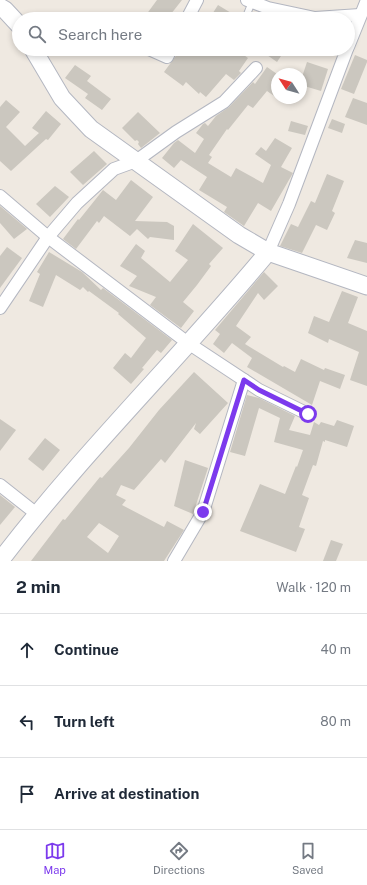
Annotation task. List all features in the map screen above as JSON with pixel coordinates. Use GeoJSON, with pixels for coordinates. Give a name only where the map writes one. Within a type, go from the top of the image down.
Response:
{"type":"FeatureCollection","features":[{"type":"Feature","properties":{"kind":"street"},"geometry":{"type":"LineString","coordinates":[[191,12],[197,0]]}},
{"type":"Feature","properties":{"kind":"street"},"geometry":{"type":"LineString","coordinates":[[355,29],[367,0]]}},
{"type":"Feature","properties":{"kind":"street"},"geometry":{"type":"LineString","coordinates":[[249,1],[270,4],[296,12]]}},
{"type":"Feature","properties":{"kind":"street"},"geometry":{"type":"LineString","coordinates":[[0,7],[12,18]]}},
{"type":"Feature","properties":{"kind":"street"},"geometry":{"type":"LineString","coordinates":[[355,15],[360,15]]}},
{"type":"Feature","properties":{"kind":"street"},"geometry":{"type":"LineString","coordinates":[[37,56],[62,98],[91,129],[239,235],[268,252],[367,286]]}},
{"type":"Feature","properties":{"kind":"street"},"geometry":{"type":"LineString","coordinates":[[0,560],[82,461],[238,289],[268,252],[289,204],[345,56]]}},
{"type":"Feature","properties":{"kind":"street"},"geometry":{"type":"LineString","coordinates":[[0,308],[48,237],[77,203],[114,168],[136,161],[176,132],[224,102],[256,68]]}},
{"type":"Feature","properties":{"kind":"street"},"geometry":{"type":"LineString","coordinates":[[0,196],[48,237],[188,343],[259,390],[308,414]]}},
{"type":"Feature","properties":{"kind":"street"},"geometry":{"type":"LineString","coordinates":[[174,561],[203,512],[244,380]]}},
{"type":"Feature","properties":{"kind":"street"},"geometry":{"type":"LineString","coordinates":[[0,486],[38,515]]}},
{"type":"Feature","properties":{"kind":"lane"},"geometry":{"type":"LineString","coordinates":[[247,12],[249,1]]}},
{"type":"Feature","properties":{"kind":"building"},"geometry":{"type":"Polygon","coordinates":[[[157,0],[182,0],[173,12],[148,12],[157,0]]]}},
{"type":"Feature","properties":{"kind":"building"},"geometry":{"type":"Polygon","coordinates":[[[218,5],[230,12],[214,12],[218,5]]]}},
{"type":"Feature","properties":{"kind":"building"},"geometry":{"type":"Polygon","coordinates":[[[355,55],[367,60],[354,94],[341,89],[355,55]]]}},
{"type":"Feature","properties":{"kind":"building"},"geometry":{"type":"Polygon","coordinates":[[[176,56],[245,56],[248,58],[239,71],[241,73],[234,80],[226,74],[206,97],[200,92],[199,94],[186,82],[183,86],[164,72],[176,56]]]}},
{"type":"Feature","properties":{"kind":"building"},"geometry":{"type":"Polygon","coordinates":[[[268,56],[281,56],[277,62],[268,56]]]}},
{"type":"Feature","properties":{"kind":"building"},"geometry":{"type":"Polygon","coordinates":[[[307,62],[328,69],[321,91],[307,87],[307,68],[305,68],[307,62]]]}},
{"type":"Feature","properties":{"kind":"building"},"geometry":{"type":"Polygon","coordinates":[[[75,65],[91,76],[87,81],[111,99],[102,110],[85,98],[88,94],[65,78],[75,65]]]}},
{"type":"Feature","properties":{"kind":"building"},"geometry":{"type":"Polygon","coordinates":[[[267,67],[271,70],[271,94],[267,91],[253,108],[248,105],[228,130],[227,129],[209,155],[212,157],[208,163],[231,177],[236,168],[263,183],[271,165],[255,154],[261,147],[266,151],[275,138],[292,148],[281,167],[293,173],[271,211],[258,203],[244,226],[224,212],[227,207],[199,190],[207,177],[181,160],[174,168],[162,158],[178,140],[195,153],[204,139],[196,133],[203,124],[205,123],[208,126],[216,116],[229,107],[253,82],[255,84],[267,67]]]}},
{"type":"Feature","properties":{"kind":"building"},"geometry":{"type":"Polygon","coordinates":[[[353,98],[367,103],[367,125],[345,117],[353,98]]]}},
{"type":"Feature","properties":{"kind":"building"},"geometry":{"type":"Polygon","coordinates":[[[6,100],[20,112],[6,127],[25,146],[39,133],[32,128],[46,111],[61,124],[48,140],[46,139],[11,171],[0,161],[0,107],[6,100]]]}},
{"type":"Feature","properties":{"kind":"building"},"geometry":{"type":"Polygon","coordinates":[[[138,112],[160,133],[141,148],[138,144],[139,142],[137,140],[135,141],[122,128],[138,112]]]}},
{"type":"Feature","properties":{"kind":"building"},"geometry":{"type":"Polygon","coordinates":[[[332,119],[345,124],[342,133],[328,128],[332,119]]]}},
{"type":"Feature","properties":{"kind":"building"},"geometry":{"type":"Polygon","coordinates":[[[291,121],[308,126],[305,135],[288,131],[291,121]]]}},
{"type":"Feature","properties":{"kind":"building"},"geometry":{"type":"Polygon","coordinates":[[[94,151],[107,164],[83,185],[70,172],[94,151]]]}},
{"type":"Feature","properties":{"kind":"building"},"geometry":{"type":"Polygon","coordinates":[[[327,174],[344,181],[332,211],[335,213],[327,230],[316,225],[302,253],[280,246],[291,224],[298,227],[311,201],[315,203],[327,174]]]}},
{"type":"Feature","properties":{"kind":"building"},"geometry":{"type":"Polygon","coordinates":[[[131,180],[153,197],[135,221],[167,222],[174,226],[174,240],[150,237],[148,239],[137,229],[130,236],[104,216],[99,223],[97,221],[76,249],[63,239],[103,190],[116,200],[131,180]]]}},
{"type":"Feature","properties":{"kind":"building"},"geometry":{"type":"Polygon","coordinates":[[[55,186],[69,197],[50,217],[36,204],[55,186]]]}},
{"type":"Feature","properties":{"kind":"building"},"geometry":{"type":"Polygon","coordinates":[[[0,206],[27,229],[14,239],[0,223],[0,206]]]}},
{"type":"Feature","properties":{"kind":"building"},"geometry":{"type":"Polygon","coordinates":[[[193,224],[223,248],[209,264],[211,266],[183,302],[194,311],[181,328],[150,305],[156,297],[129,286],[137,276],[120,266],[136,244],[145,251],[141,258],[170,282],[188,260],[175,251],[193,224]]]}},
{"type":"Feature","properties":{"kind":"building"},"geometry":{"type":"Polygon","coordinates":[[[355,240],[367,243],[367,263],[347,258],[355,240]]]}},
{"type":"Feature","properties":{"kind":"building"},"geometry":{"type":"Polygon","coordinates":[[[7,247],[22,258],[0,288],[0,256],[7,247]]]}},
{"type":"Feature","properties":{"kind":"building"},"geometry":{"type":"Polygon","coordinates":[[[49,252],[82,272],[101,290],[103,288],[172,340],[161,353],[157,350],[142,368],[144,369],[131,384],[113,368],[125,353],[131,358],[146,338],[118,314],[119,313],[83,287],[80,290],[56,275],[43,307],[29,301],[40,274],[37,272],[49,252]]]}},
{"type":"Feature","properties":{"kind":"building"},"geometry":{"type":"Polygon","coordinates":[[[264,272],[278,286],[264,300],[258,293],[236,326],[251,337],[245,344],[283,367],[284,366],[295,372],[301,359],[324,370],[325,368],[345,375],[340,389],[320,381],[312,405],[247,367],[252,358],[232,343],[224,353],[213,344],[220,334],[215,330],[264,272]]]}},
{"type":"Feature","properties":{"kind":"building"},"geometry":{"type":"Polygon","coordinates":[[[342,291],[358,297],[348,323],[367,331],[367,386],[350,380],[359,352],[329,339],[328,343],[308,333],[314,316],[329,322],[342,291]]]}},
{"type":"Feature","properties":{"kind":"building"},"geometry":{"type":"Polygon","coordinates":[[[194,372],[228,403],[200,434],[194,429],[196,423],[165,463],[161,459],[134,490],[121,485],[116,495],[126,500],[122,505],[164,527],[167,521],[184,530],[164,561],[31,561],[63,519],[65,520],[100,477],[102,478],[129,448],[159,410],[194,372]],[[99,523],[87,537],[108,553],[119,536],[99,523]]]}},
{"type":"Feature","properties":{"kind":"building"},"geometry":{"type":"Polygon","coordinates":[[[247,395],[259,398],[295,416],[289,430],[310,435],[314,422],[319,425],[321,422],[334,426],[337,420],[354,426],[347,447],[325,440],[325,442],[323,441],[316,466],[313,465],[302,495],[309,498],[299,527],[305,529],[296,552],[240,531],[260,484],[285,494],[303,450],[274,442],[280,418],[259,408],[245,456],[230,452],[247,395]]]}},
{"type":"Feature","properties":{"kind":"building"},"geometry":{"type":"Polygon","coordinates":[[[0,419],[16,430],[0,451],[0,419]]]}},
{"type":"Feature","properties":{"kind":"building"},"geometry":{"type":"Polygon","coordinates":[[[45,438],[60,450],[43,471],[28,459],[45,438]]]}},
{"type":"Feature","properties":{"kind":"building"},"geometry":{"type":"Polygon","coordinates":[[[185,460],[208,468],[193,514],[174,506],[185,460]]]}},
{"type":"Feature","properties":{"kind":"building"},"geometry":{"type":"Polygon","coordinates":[[[0,495],[15,507],[0,525],[0,495]]]}},
{"type":"Feature","properties":{"kind":"building"},"geometry":{"type":"Polygon","coordinates":[[[331,540],[343,544],[336,561],[323,561],[331,540]]]}},
{"type":"Feature","properties":{"kind":"route"},"geometry":{"type":"LineString","coordinates":[[203,512],[236,400],[244,380],[259,390],[308,414]]}}]}
